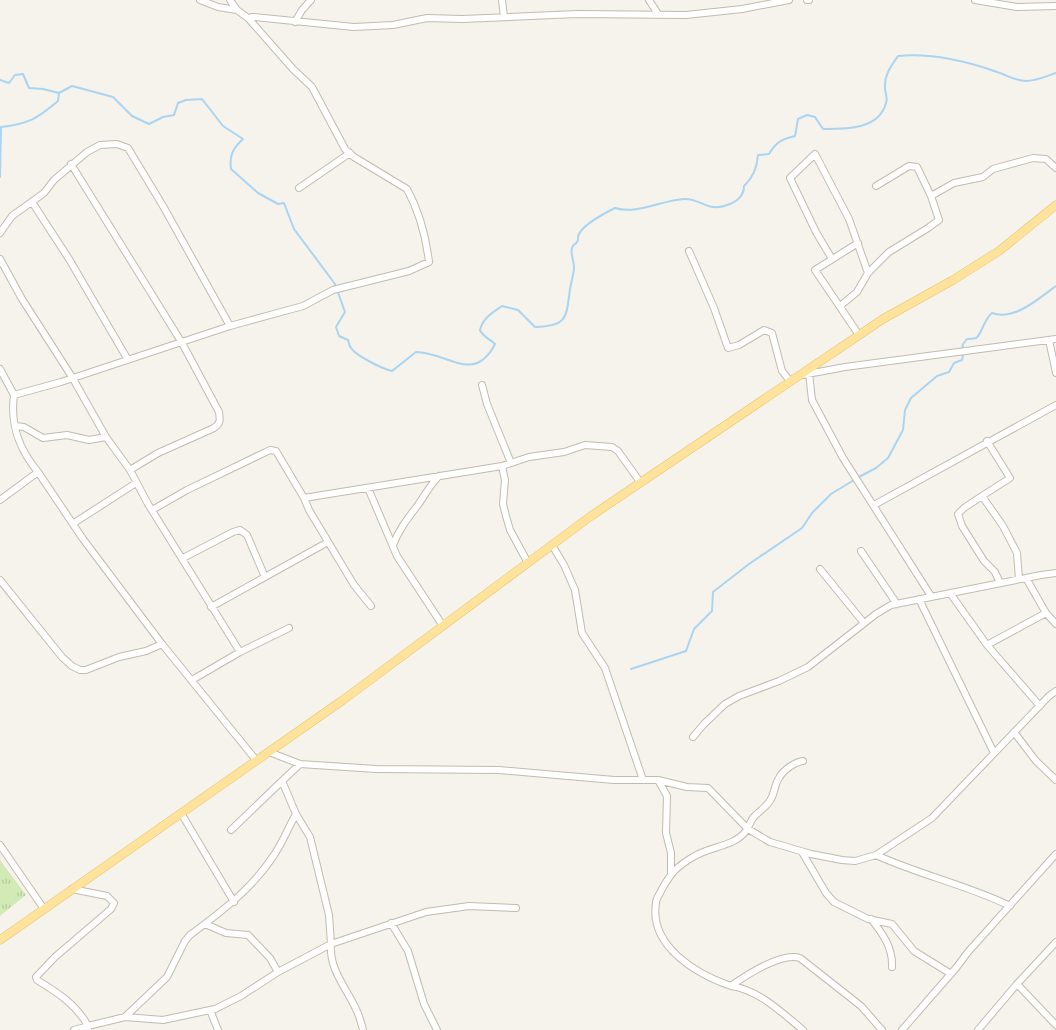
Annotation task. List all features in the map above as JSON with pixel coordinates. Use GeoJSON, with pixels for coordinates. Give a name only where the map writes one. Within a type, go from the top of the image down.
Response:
{"type":"FeatureCollection","features":[{"type":"Feature","properties":{"kind":"main road"},"geometry":{"type":"LineString","coordinates":[[0,940],[343,700],[640,482],[883,319],[954,280],[999,251],[1056,205]]}},
{"type":"Feature","properties":{"kind":"street"},"geometry":{"type":"LineString","coordinates":[[200,0],[218,7],[237,10]]}},
{"type":"Feature","properties":{"kind":"street"},"geometry":{"type":"LineString","coordinates":[[14,395],[182,343],[230,326],[303,306],[332,290],[409,271],[429,262],[423,230],[407,189],[345,149],[312,87],[293,69],[248,18],[237,10],[230,0]]}},
{"type":"Feature","properties":{"kind":"street"},"geometry":{"type":"LineString","coordinates":[[295,22],[311,0]]}},
{"type":"Feature","properties":{"kind":"street"},"geometry":{"type":"LineString","coordinates":[[502,0],[504,17]]}},
{"type":"Feature","properties":{"kind":"street"},"geometry":{"type":"LineString","coordinates":[[649,0],[658,14]]}},
{"type":"Feature","properties":{"kind":"street"},"geometry":{"type":"LineString","coordinates":[[248,18],[253,16],[354,27],[393,25],[427,18],[462,19],[577,14],[686,15],[787,0]]}},
{"type":"Feature","properties":{"kind":"street"},"geometry":{"type":"LineString","coordinates":[[975,0],[1017,7],[1056,6]]}},
{"type":"Feature","properties":{"kind":"street"},"geometry":{"type":"LineString","coordinates":[[0,233],[12,216],[44,193],[54,180],[87,152],[100,145],[117,144],[128,148],[168,213],[230,326]]}},
{"type":"Feature","properties":{"kind":"street"},"geometry":{"type":"LineString","coordinates":[[299,188],[350,153]]}},
{"type":"Feature","properties":{"kind":"street"},"geometry":{"type":"LineString","coordinates":[[832,259],[816,232],[790,178],[815,154],[849,219],[868,273]]}},
{"type":"Feature","properties":{"kind":"street"},"geometry":{"type":"LineString","coordinates":[[931,196],[954,183],[983,177],[993,169],[1033,158],[1046,159],[1056,168]]}},
{"type":"Feature","properties":{"kind":"street"},"geometry":{"type":"LineString","coordinates":[[71,164],[182,343],[219,412],[219,425],[158,453],[130,470]]}},
{"type":"Feature","properties":{"kind":"street"},"geometry":{"type":"LineString","coordinates":[[840,306],[857,292],[868,273],[889,252],[938,220],[931,196],[917,168],[909,166],[876,186]]}},
{"type":"Feature","properties":{"kind":"street"},"geometry":{"type":"LineString","coordinates":[[32,202],[69,259],[128,360]]}},
{"type":"Feature","properties":{"kind":"street"},"geometry":{"type":"LineString","coordinates":[[858,243],[815,270],[859,335]]}},
{"type":"Feature","properties":{"kind":"street"},"geometry":{"type":"LineString","coordinates":[[689,251],[714,308],[728,348],[739,345],[764,330],[772,333],[782,371],[790,381]]}},
{"type":"Feature","properties":{"kind":"street"},"geometry":{"type":"LineString","coordinates":[[0,259],[22,299],[72,377],[106,437],[130,470],[152,510],[240,652]]}},
{"type":"Feature","properties":{"kind":"street"},"geometry":{"type":"LineString","coordinates":[[799,375],[1056,339]]}},
{"type":"Feature","properties":{"kind":"street"},"geometry":{"type":"LineString","coordinates":[[1048,340],[1056,373]]}},
{"type":"Feature","properties":{"kind":"street"},"geometry":{"type":"LineString","coordinates":[[0,369],[14,395],[13,420],[21,448],[84,539],[162,644],[256,760]]}},
{"type":"Feature","properties":{"kind":"street"},"geometry":{"type":"LineString","coordinates":[[809,373],[812,400],[843,458],[931,596]]}},
{"type":"Feature","properties":{"kind":"street"},"geometry":{"type":"LineString","coordinates":[[0,383],[8,385]]}},
{"type":"Feature","properties":{"kind":"street"},"geometry":{"type":"LineString","coordinates":[[482,385],[487,404],[511,463]]}},
{"type":"Feature","properties":{"kind":"street"},"geometry":{"type":"LineString","coordinates":[[874,505],[987,441],[1056,405]]}},
{"type":"Feature","properties":{"kind":"street"},"geometry":{"type":"LineString","coordinates":[[14,426],[24,427],[43,438],[67,435],[89,440],[106,437]]}},
{"type":"Feature","properties":{"kind":"street"},"geometry":{"type":"LineString","coordinates":[[987,441],[1010,478],[964,508],[958,514],[962,526],[984,561],[995,572],[1000,583]]}},
{"type":"Feature","properties":{"kind":"street"},"geometry":{"type":"LineString","coordinates":[[304,498],[502,466],[530,458],[564,452],[585,445],[612,447],[618,451],[640,482]]}},
{"type":"Feature","properties":{"kind":"street"},"geometry":{"type":"LineString","coordinates":[[152,510],[187,490],[270,450],[276,451],[354,585],[371,606]]}},
{"type":"Feature","properties":{"kind":"street"},"geometry":{"type":"LineString","coordinates":[[502,466],[506,480],[503,504],[506,516],[510,530],[528,563]]}},
{"type":"Feature","properties":{"kind":"street"},"geometry":{"type":"LineString","coordinates":[[0,500],[38,472]]}},
{"type":"Feature","properties":{"kind":"street"},"geometry":{"type":"LineString","coordinates":[[393,545],[397,533],[404,522],[439,476]]}},
{"type":"Feature","properties":{"kind":"street"},"geometry":{"type":"LineString","coordinates":[[74,523],[136,483]]}},
{"type":"Feature","properties":{"kind":"street"},"geometry":{"type":"LineString","coordinates":[[368,488],[397,556],[443,626]]}},
{"type":"Feature","properties":{"kind":"street"},"geometry":{"type":"LineString","coordinates":[[982,496],[1003,526],[1017,553],[1018,579]]}},
{"type":"Feature","properties":{"kind":"street"},"geometry":{"type":"LineString","coordinates":[[183,558],[240,530],[247,535],[265,577]]}},
{"type":"Feature","properties":{"kind":"street"},"geometry":{"type":"LineString","coordinates":[[211,607],[328,542]]}},
{"type":"Feature","properties":{"kind":"street"},"geometry":{"type":"LineString","coordinates":[[552,545],[576,590],[582,633],[605,668],[643,780]]}},
{"type":"Feature","properties":{"kind":"street"},"geometry":{"type":"LineString","coordinates":[[862,551],[897,604]]}},
{"type":"Feature","properties":{"kind":"street"},"geometry":{"type":"LineString","coordinates":[[820,569],[864,624]]}},
{"type":"Feature","properties":{"kind":"street"},"geometry":{"type":"LineString","coordinates":[[693,737],[725,704],[739,696],[779,681],[808,667],[891,605],[1056,573]]}},
{"type":"Feature","properties":{"kind":"street"},"geometry":{"type":"LineString","coordinates":[[1026,578],[1046,613],[1056,624]]}},
{"type":"Feature","properties":{"kind":"street"},"geometry":{"type":"LineString","coordinates":[[0,580],[62,657],[80,670],[86,670],[130,654],[146,651],[162,644]]}},
{"type":"Feature","properties":{"kind":"street"},"geometry":{"type":"LineString","coordinates":[[950,593],[987,644],[1040,706]]}},
{"type":"Feature","properties":{"kind":"street"},"geometry":{"type":"LineString","coordinates":[[919,599],[994,753]]}},
{"type":"Feature","properties":{"kind":"street"},"geometry":{"type":"LineString","coordinates":[[987,644],[1046,613]]}},
{"type":"Feature","properties":{"kind":"street"},"geometry":{"type":"LineString","coordinates":[[192,680],[240,652],[289,628]]}},
{"type":"Feature","properties":{"kind":"street"},"geometry":{"type":"LineString","coordinates":[[269,752],[300,764],[376,769],[499,770],[562,774],[597,779],[658,780],[687,787],[708,788],[748,829],[770,842],[802,852],[855,861],[876,855],[932,818],[1049,696],[1056,692]]}},
{"type":"Feature","properties":{"kind":"street"},"geometry":{"type":"LineString","coordinates":[[1014,732],[1036,761],[1056,780]]}},
{"type":"Feature","properties":{"kind":"street"},"geometry":{"type":"LineString","coordinates":[[803,762],[798,762],[778,778],[768,804],[758,811],[751,820],[748,829],[740,838],[729,844],[707,849],[692,857],[671,873],[656,902],[660,936],[682,961],[721,982],[730,986],[742,987],[764,999],[803,1030]]}},
{"type":"Feature","properties":{"kind":"street"},"geometry":{"type":"LineString","coordinates":[[232,830],[300,764]]}},
{"type":"Feature","properties":{"kind":"street"},"geometry":{"type":"LineString","coordinates":[[658,780],[667,796],[666,833],[671,853],[671,873]]}},
{"type":"Feature","properties":{"kind":"street"},"geometry":{"type":"LineString","coordinates":[[282,781],[296,814],[310,838],[329,915],[332,944],[331,955],[334,966],[340,982],[356,1009],[363,1030]]}},
{"type":"Feature","properties":{"kind":"street"},"geometry":{"type":"LineString","coordinates":[[181,813],[234,902]]}},
{"type":"Feature","properties":{"kind":"street"},"geometry":{"type":"LineString","coordinates":[[125,1017],[168,977],[185,941],[190,935],[234,902],[254,882],[273,857],[296,814]]}},
{"type":"Feature","properties":{"kind":"street"},"geometry":{"type":"LineString","coordinates":[[0,845],[44,908]]}},
{"type":"Feature","properties":{"kind":"street"},"geometry":{"type":"LineString","coordinates":[[802,852],[826,893],[834,902],[871,919],[892,924],[914,951],[951,974]]}},
{"type":"Feature","properties":{"kind":"street"},"geometry":{"type":"LineString","coordinates":[[902,1030],[968,952],[1056,854]]}},
{"type":"Feature","properties":{"kind":"street"},"geometry":{"type":"LineString","coordinates":[[876,855],[974,890],[1010,906]]}},
{"type":"Feature","properties":{"kind":"street"},"geometry":{"type":"LineString","coordinates":[[72,889],[107,896],[114,903],[114,906],[55,957],[36,978],[63,996],[72,1005],[88,1028]]}},
{"type":"Feature","properties":{"kind":"street"},"geometry":{"type":"LineString","coordinates":[[74,1030],[88,1028],[125,1017],[163,1020],[210,1010],[241,996],[278,972],[332,944],[391,922],[426,912],[469,906],[516,908]]}},
{"type":"Feature","properties":{"kind":"street"},"geometry":{"type":"LineString","coordinates":[[871,919],[887,942],[892,956],[892,967]]}},
{"type":"Feature","properties":{"kind":"street"},"geometry":{"type":"LineString","coordinates":[[391,922],[408,952],[424,1004],[437,1030]]}},
{"type":"Feature","properties":{"kind":"street"},"geometry":{"type":"LineString","coordinates":[[206,924],[226,933],[248,935],[270,958],[278,972]]}},
{"type":"Feature","properties":{"kind":"street"},"geometry":{"type":"LineString","coordinates":[[978,1030],[1056,942]]}},
{"type":"Feature","properties":{"kind":"street"},"geometry":{"type":"LineString","coordinates":[[730,986],[744,976],[774,961],[794,956],[800,958],[861,1006],[882,1030]]}},
{"type":"Feature","properties":{"kind":"street"},"geometry":{"type":"LineString","coordinates":[[1017,984],[1056,1025]]}},
{"type":"Feature","properties":{"kind":"street"},"geometry":{"type":"LineString","coordinates":[[210,1010],[218,1030]]}},
{"type":"Feature","properties":{"kind":"green space"},"geometry":{"type":"Polygon","coordinates":[[[0,860],[26,895],[0,916],[0,860]]]}},
{"type":"Feature","properties":{"kind":"waterway"},"geometry":{"type":"LineString","coordinates":[[0,80],[9,83],[15,75],[23,74],[29,88],[59,93],[72,86],[113,97],[132,116],[149,124],[163,117],[174,115],[178,103],[186,100],[202,99],[223,126],[243,139],[232,152],[231,169],[258,193],[278,204],[284,203],[294,229],[335,284],[345,312],[336,327],[339,336],[348,340],[350,347],[358,355],[392,371],[416,352],[427,353],[469,365],[478,363],[487,356],[495,344],[481,332],[481,326],[488,316],[502,306],[518,310],[535,327],[554,325],[560,322],[566,314],[574,272],[572,248],[582,230],[590,223],[615,208],[632,210],[684,199],[694,200],[712,207],[724,206],[735,202],[741,197],[744,186],[754,172],[758,155],[769,154],[780,142],[795,136],[798,119],[807,115],[815,117],[823,129],[832,129],[860,126],[876,118],[882,112],[887,101],[885,83],[887,75],[898,56],[923,56],[960,61],[1022,81],[1034,80],[1056,73]]}},
{"type":"Feature","properties":{"kind":"waterway"},"geometry":{"type":"LineString","coordinates":[[0,177],[1,127],[32,120],[58,101],[59,93]]}},
{"type":"Feature","properties":{"kind":"waterway"},"geometry":{"type":"LineString","coordinates":[[962,350],[963,344],[967,339],[978,337],[992,313],[1001,315],[1018,311],[1056,286]]}},
{"type":"Feature","properties":{"kind":"waterway"},"geometry":{"type":"LineString","coordinates":[[857,478],[876,468],[888,458],[903,430],[905,410],[911,398],[937,376],[949,372],[954,363],[962,360],[963,355]]}},
{"type":"Feature","properties":{"kind":"waterway"},"geometry":{"type":"LineString","coordinates":[[631,669],[686,651],[694,629],[712,611],[713,592],[749,564],[802,528],[812,513],[831,494],[854,480]]}}]}
